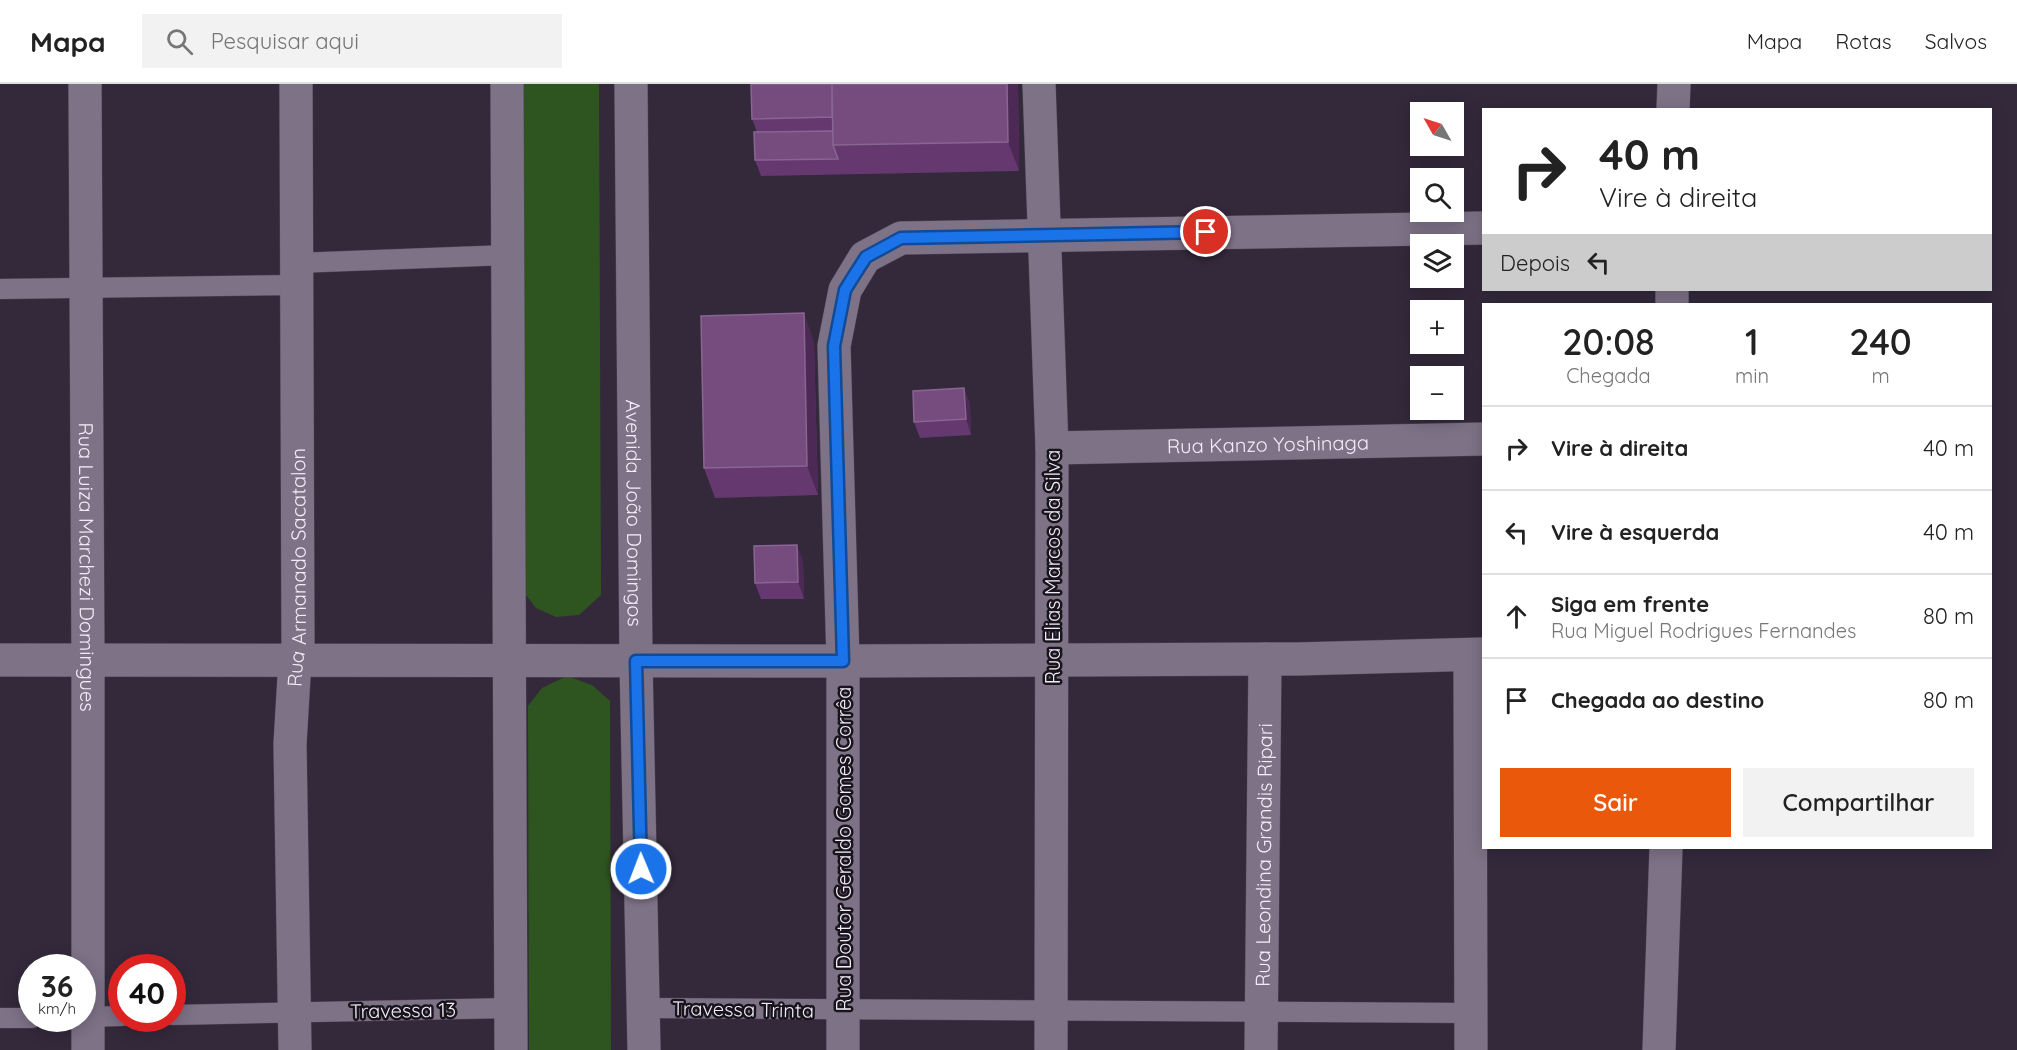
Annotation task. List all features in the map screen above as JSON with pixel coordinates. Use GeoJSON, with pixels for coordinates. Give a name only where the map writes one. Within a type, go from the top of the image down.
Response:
{"type":"FeatureCollection","features":[{"type":"Feature","properties":{"kind":"street","name":"Rua Luiza Marchezi Domingues"},"geometry":{"type":"LineString","coordinates":[[85,84],[88,660],[86,954]]}},
{"type":"Feature","properties":{"kind":"street","name":"Rua Armanado Sacatalon"},"geometry":{"type":"LineString","coordinates":[[295,1050],[290,744],[295,660],[298,648],[296,84]]}},
{"type":"Feature","properties":{"kind":"street"},"geometry":{"type":"LineString","coordinates":[[507,84],[511,1050]]}},
{"type":"Feature","properties":{"kind":"street","name":"Avenida João Domingos"},"geometry":{"type":"LineString","coordinates":[[631,84],[636,661],[644,1050]]}},
{"type":"Feature","properties":{"kind":"street","name":"Rua Elias Marcos da Silva"},"geometry":{"type":"LineString","coordinates":[[1039,84],[1052,448],[1051,1050]]}},
{"type":"Feature","properties":{"kind":"street"},"geometry":{"type":"LineString","coordinates":[[1673,108],[1674,84]]}},
{"type":"Feature","properties":{"kind":"street"},"geometry":{"type":"LineString","coordinates":[[1044,234],[1482,228]]}},
{"type":"Feature","properties":{"kind":"street","name":"Rua Doutor Geraldo Gomes Corrêa"},"geometry":{"type":"LineString","coordinates":[[843,1050],[843,661],[834,346],[845,290],[866,257],[901,238],[1044,234]]}},
{"type":"Feature","properties":{"kind":"street","name":"Rua Kanzo Yoshinaga"},"geometry":{"type":"LineString","coordinates":[[1052,448],[1482,439]]}},
{"type":"Feature","properties":{"kind":"street"},"geometry":{"type":"LineString","coordinates":[[0,660],[843,661],[1264,659],[1477,655],[1471,1050]]}},
{"type":"Feature","properties":{"kind":"street","name":"Rua Leondina Grandis Ripari"},"geometry":{"type":"LineString","coordinates":[[1261,1050],[1264,659]]}},
{"type":"Feature","properties":{"kind":"street"},"geometry":{"type":"LineString","coordinates":[[1659,1050],[1666,849]]}},
{"type":"Feature","properties":{"kind":"street","name":"Rua Luiza Marchezi Domingues"},"geometry":{"type":"LineString","coordinates":[[86,1032],[88,1050]]}},
{"type":"Feature","properties":{"kind":"lane"},"geometry":{"type":"LineString","coordinates":[[0,289],[85,288],[297,274],[508,255]]}},
{"type":"Feature","properties":{"kind":"lane","name":"Travessa 13"},"geometry":{"type":"LineString","coordinates":[[186,1015],[511,1008]]}},
{"type":"Feature","properties":{"kind":"lane","name":"Travessa Trinta"},"geometry":{"type":"LineString","coordinates":[[644,1008],[1470,1014]]}},
{"type":"Feature","properties":{"kind":"lane"},"geometry":{"type":"LineString","coordinates":[[0,1018],[18,1018]]}},
{"type":"Feature","properties":{"kind":"green space"},"geometry":{"type":"Polygon","coordinates":[[[517,84],[599,84],[601,595],[579,615],[556,617],[536,608],[519,586],[517,84]]]}},
{"type":"Feature","properties":{"kind":"green space"},"geometry":{"type":"Polygon","coordinates":[[[567,676],[592,685],[610,701],[611,1050],[529,1050],[528,706],[542,688],[567,676]]]}},
{"type":"Feature","properties":{"kind":"building"},"geometry":{"type":"Polygon","coordinates":[[[751,84],[832,84],[832,117],[752,119],[751,84]]]}},
{"type":"Feature","properties":{"kind":"building"},"geometry":{"type":"Polygon","coordinates":[[[832,84],[1007,84],[1008,142],[833,145],[832,84]]]}},
{"type":"Feature","properties":{"kind":"building"},"geometry":{"type":"Polygon","coordinates":[[[833,131],[833,145],[838,159],[755,160],[754,132],[833,131]]]}},
{"type":"Feature","properties":{"kind":"building"},"geometry":{"type":"Polygon","coordinates":[[[804,313],[807,466],[704,468],[701,316],[804,313]]]}},
{"type":"Feature","properties":{"kind":"building"},"geometry":{"type":"Polygon","coordinates":[[[964,388],[966,419],[914,422],[913,391],[964,388]]]}},
{"type":"Feature","properties":{"kind":"building"},"geometry":{"type":"Polygon","coordinates":[[[797,545],[798,582],[755,583],[754,546],[797,545]]]}},
{"type":"Feature","properties":{"kind":"route"},"geometry":{"type":"LineString","coordinates":[[641,869],[636,661],[843,661],[834,346],[845,290],[866,257],[901,238],[1206,232]]}}]}
